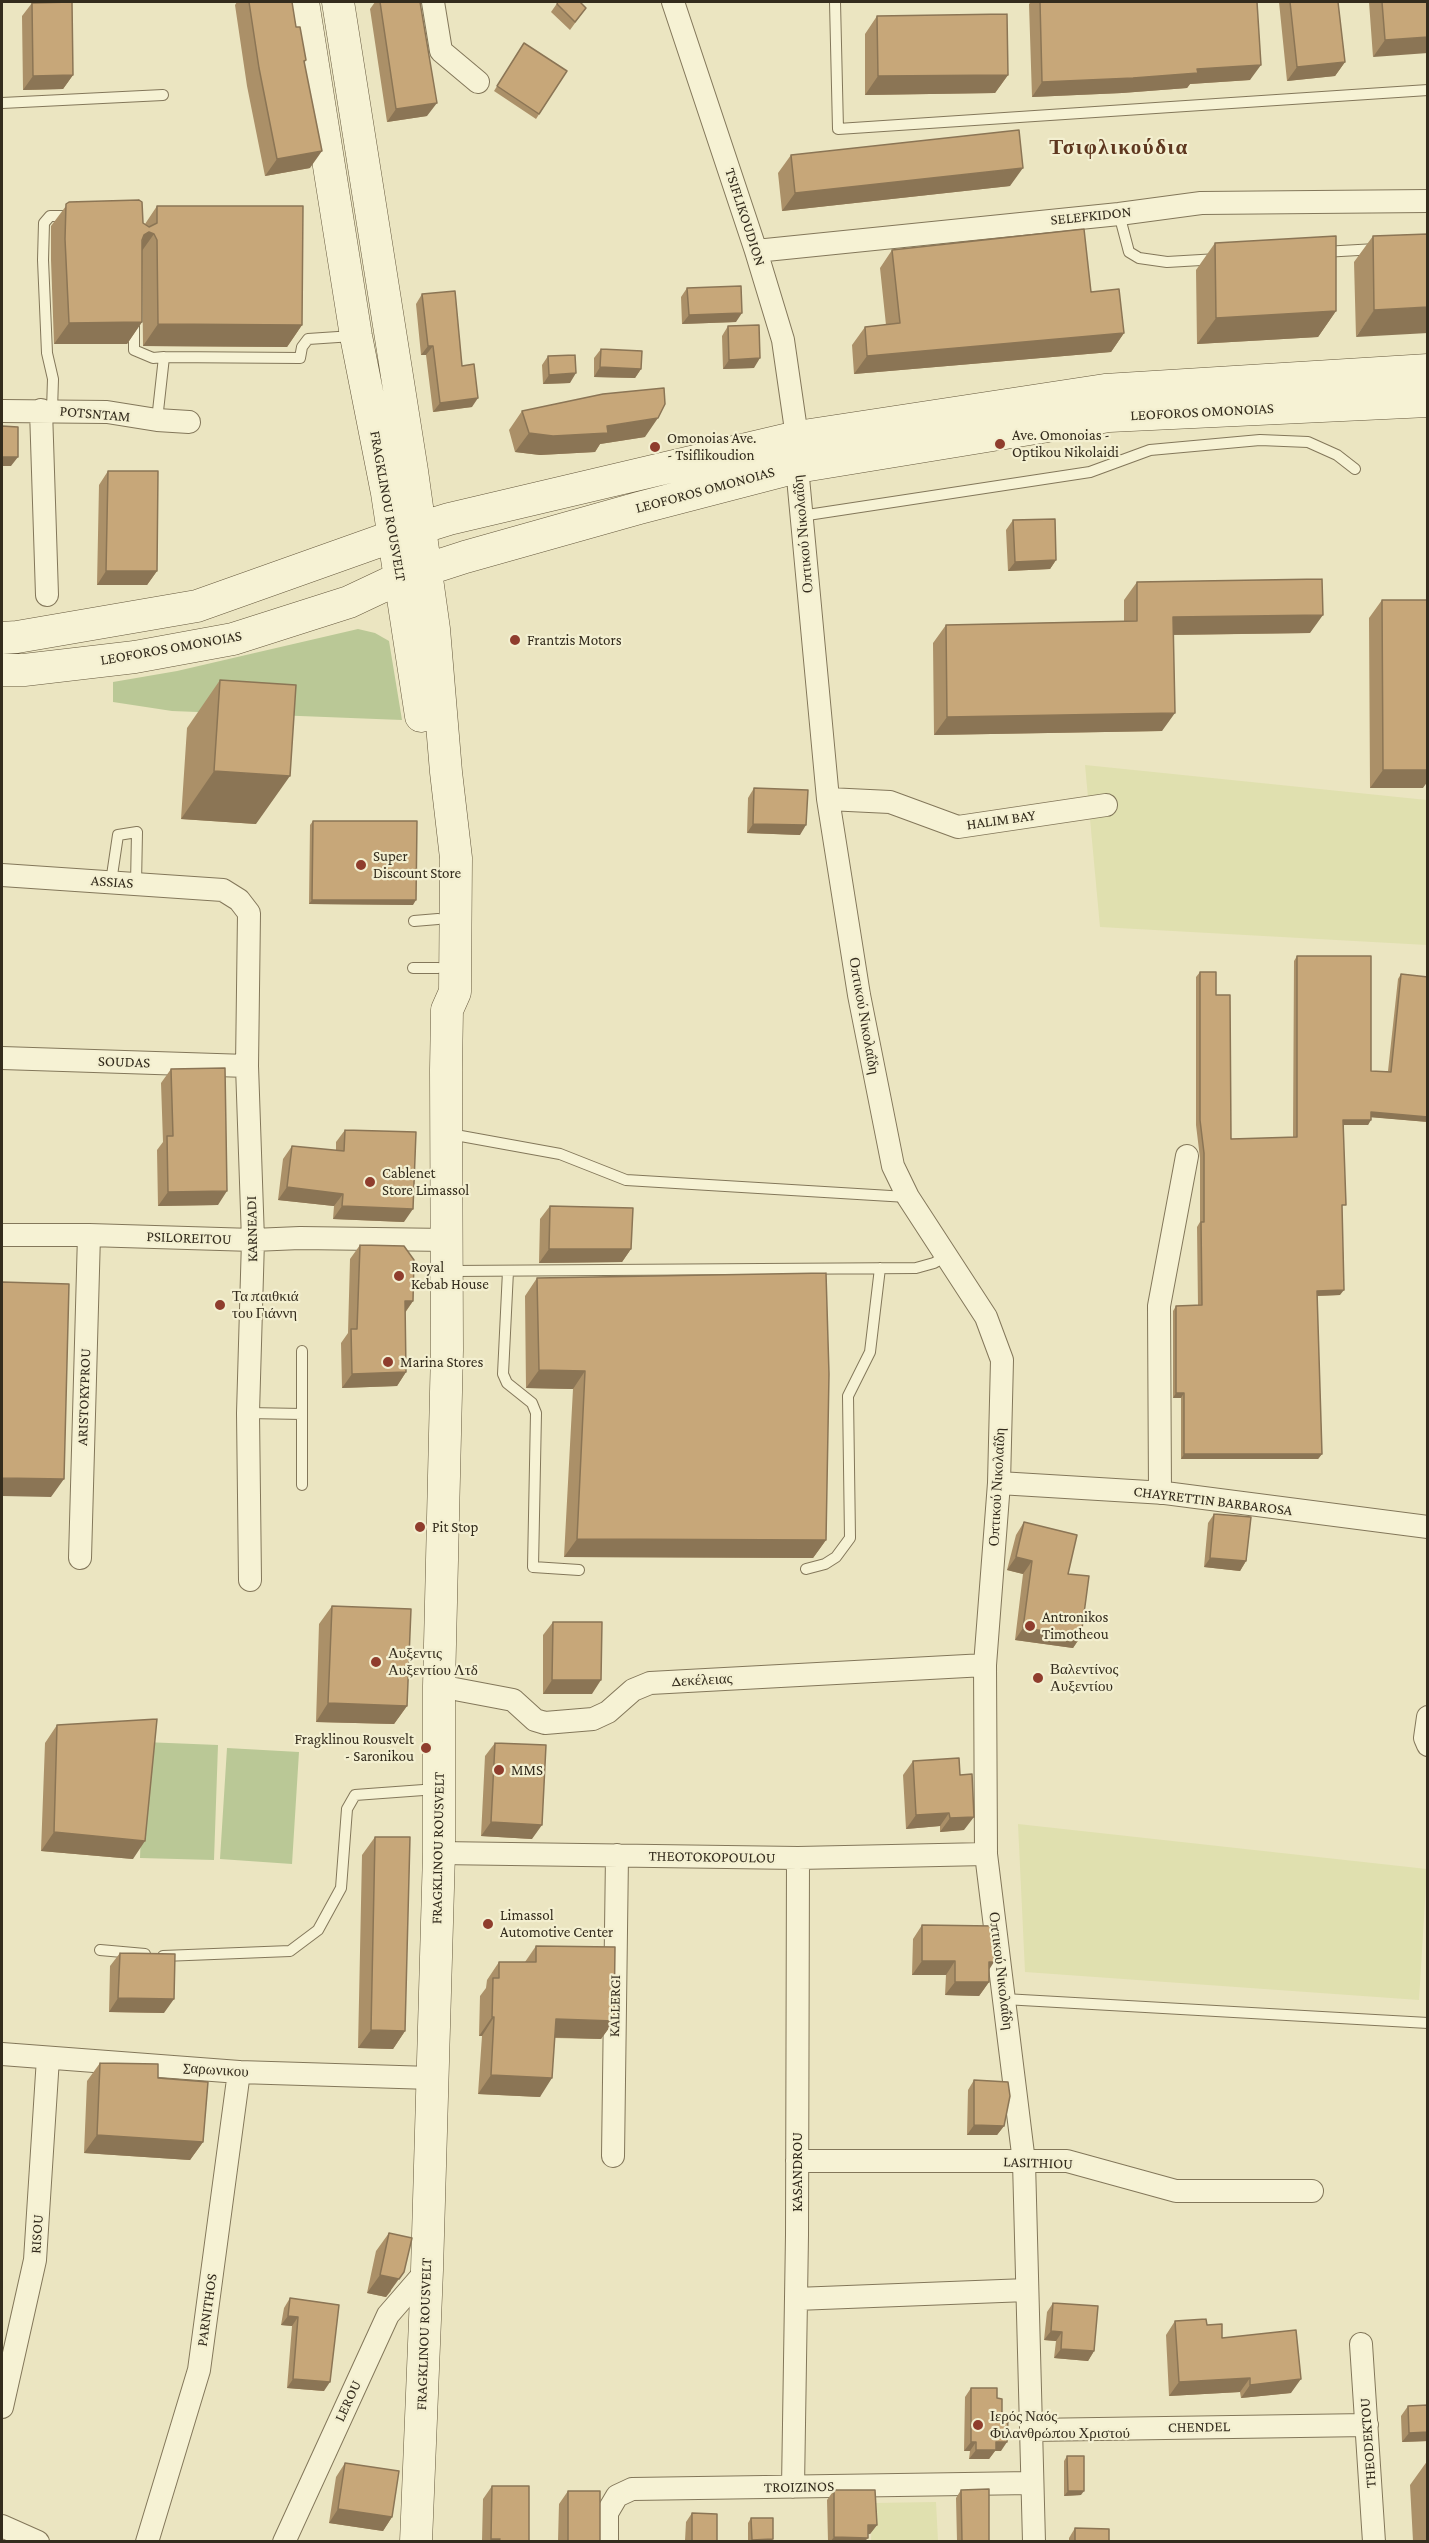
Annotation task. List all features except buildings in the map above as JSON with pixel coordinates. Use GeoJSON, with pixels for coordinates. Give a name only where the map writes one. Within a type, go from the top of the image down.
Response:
{"type":"FeatureCollection","features":[{"type":"Feature","properties":{"kind":"main road","name":"FRAGKLINOU ROUSVELT"},"geometry":{"type":"LineString","coordinates":[[303,2],[356,336],[407,532]]}},
{"type":"Feature","properties":{"kind":"main road","name":"FRAGKLINOU ROUSVELT"},"geometry":{"type":"LineString","coordinates":[[338,2],[413,574],[415,668],[439,862],[426,920],[426,968],[447,1010]]}},
{"type":"Feature","properties":{"kind":"main road","name":"LEOFOROS OMONOIAS"},"geometry":{"type":"LineString","coordinates":[[2,638],[197,606],[407,532],[490,508],[797,452],[1105,390],[1428,370]]}},
{"type":"Feature","properties":{"kind":"main road","name":"LEOFOROS OMONOIAS"},"geometry":{"type":"LineString","coordinates":[[2,670],[24,670],[135,657],[233,639],[349,602],[413,574],[639,508],[797,452],[1109,416],[1428,401]]}},
{"type":"Feature","properties":{"kind":"main road","name":"FRAGKLINOU ROUSVELT"},"geometry":{"type":"LineString","coordinates":[[413,574],[436,650],[456,858],[454,992],[447,1010],[448,1240],[439,1686],[439,1853],[427,2270],[416,2541]]}},
{"type":"Feature","properties":{"kind":"street"},"geometry":{"type":"LineString","coordinates":[[433,2],[441,51],[478,82]]}},
{"type":"Feature","properties":{"kind":"street","name":"TSIFLIKOUDION"},"geometry":{"type":"LineString","coordinates":[[673,2],[756,250],[783,340],[797,452]]}},
{"type":"Feature","properties":{"kind":"street","name":"SELEFKIDON"},"geometry":{"type":"LineString","coordinates":[[756,250],[1119,214],[1200,203],[1428,201]]}},
{"type":"Feature","properties":{"kind":"street"},"geometry":{"type":"LineString","coordinates":[[46,410],[47,595]]}},
{"type":"Feature","properties":{"kind":"street","name":"POTSNTAM"},"geometry":{"type":"LineString","coordinates":[[2,411],[107,412],[157,420],[189,422]]}},
{"type":"Feature","properties":{"kind":"street","name":"Οπτικού Νικολαΐδη"},"geometry":{"type":"LineString","coordinates":[[797,452],[828,799],[859,995],[890,1155],[908,1197],[986,1317],[1002,1360],[999,1483],[984,1665],[986,1854],[1024,2162],[1034,2541]]}},
{"type":"Feature","properties":{"kind":"street","name":"HALIM BAY"},"geometry":{"type":"LineString","coordinates":[[828,799],[890,802],[958,827],[1106,805]]}},
{"type":"Feature","properties":{"kind":"street","name":"ASSIAS"},"geometry":{"type":"LineString","coordinates":[[2,874],[223,890]]}},
{"type":"Feature","properties":{"kind":"street","name":"KARNEADI"},"geometry":{"type":"LineString","coordinates":[[223,890],[239,900],[249,913],[255,963],[247,1066],[253,1240],[248,1413],[250,1580]]}},
{"type":"Feature","properties":{"kind":"street","name":"SOUDAS"},"geometry":{"type":"LineString","coordinates":[[2,1058],[247,1066]]}},
{"type":"Feature","properties":{"kind":"street"},"geometry":{"type":"LineString","coordinates":[[1160,1493],[1159,1306],[1187,1156]]}},
{"type":"Feature","properties":{"kind":"street","name":"PSILOREITOU"},"geometry":{"type":"LineString","coordinates":[[2,1235],[253,1240],[300,1238],[448,1240]]}},
{"type":"Feature","properties":{"kind":"street","name":"ARISTOKYPROU"},"geometry":{"type":"LineString","coordinates":[[80,1558],[89,1235]]}},
{"type":"Feature","properties":{"kind":"street","name":"CHAYRETTIN BARBAROSA"},"geometry":{"type":"LineString","coordinates":[[999,1483],[1160,1493],[1428,1527]]}},
{"type":"Feature","properties":{"kind":"street","name":"Δεκέλειας"},"geometry":{"type":"LineString","coordinates":[[439,1686],[513,1700],[535,1720],[545,1723],[593,1719],[608,1712],[633,1690],[650,1683],[984,1665]]}},
{"type":"Feature","properties":{"kind":"street"},"geometry":{"type":"LineString","coordinates":[[1428,1717],[1425,1738],[1428,1745]]}},
{"type":"Feature","properties":{"kind":"street","name":"THEOTOKOPOULOU"},"geometry":{"type":"LineString","coordinates":[[439,1853],[798,1858],[986,1854]]}},
{"type":"Feature","properties":{"kind":"street","name":"KALLERGI"},"geometry":{"type":"LineString","coordinates":[[612,2156],[617,1855]]}},
{"type":"Feature","properties":{"kind":"street","name":"KASANDROU"},"geometry":{"type":"LineString","coordinates":[[793,2487],[798,1858]]}},
{"type":"Feature","properties":{"kind":"street","name":"Σαρωνικου"},"geometry":{"type":"LineString","coordinates":[[2,2054],[239,2072],[431,2078]]}},
{"type":"Feature","properties":{"kind":"street","name":"RISOU"},"geometry":{"type":"LineString","coordinates":[[2,2407],[35,2260],[48,2058]]}},
{"type":"Feature","properties":{"kind":"street","name":"PARNITHOS"},"geometry":{"type":"LineString","coordinates":[[147,2541],[199,2370],[239,2072]]}},
{"type":"Feature","properties":{"kind":"street","name":"LASITHIOU"},"geometry":{"type":"LineString","coordinates":[[797,2161],[1067,2161],[1176,2191],[1311,2191]]}},
{"type":"Feature","properties":{"kind":"street","name":"LEROU"},"geometry":{"type":"LineString","coordinates":[[284,2541],[388,2314],[427,2270]]}},
{"type":"Feature","properties":{"kind":"street"},"geometry":{"type":"LineString","coordinates":[[796,2299],[1026,2290]]}},
{"type":"Feature","properties":{"kind":"street","name":"THEODEKTOU"},"geometry":{"type":"LineString","coordinates":[[1362,2344],[1374,2541]]}},
{"type":"Feature","properties":{"kind":"street","name":"CHENDEL"},"geometry":{"type":"LineString","coordinates":[[1031,2430],[1367,2425]]}},
{"type":"Feature","properties":{"kind":"street","name":"TROIZINOS"},"geometry":{"type":"LineString","coordinates":[[607,2541],[607,2513],[617,2496],[632,2489],[1031,2483]]}},
{"type":"Feature","properties":{"kind":"street"},"geometry":{"type":"LineString","coordinates":[[2,2526],[38,2541]]}},
{"type":"Feature","properties":{"kind":"lane"},"geometry":{"type":"LineString","coordinates":[[835,2],[838,129],[1428,90]]}},
{"type":"Feature","properties":{"kind":"lane"},"geometry":{"type":"LineString","coordinates":[[2,103],[163,95]]}},
{"type":"Feature","properties":{"kind":"lane"},"geometry":{"type":"LineString","coordinates":[[1119,214],[1129,252],[1139,258],[1167,262],[1227,258]]}},
{"type":"Feature","properties":{"kind":"lane"},"geometry":{"type":"LineString","coordinates":[[46,410],[53,379],[47,353],[43,260],[44,223],[50,216],[84,216]]}},
{"type":"Feature","properties":{"kind":"lane"},"geometry":{"type":"LineString","coordinates":[[1309,253],[1392,248]]}},
{"type":"Feature","properties":{"kind":"lane"},"geometry":{"type":"LineString","coordinates":[[134,308],[134,351],[153,358],[300,358],[302,347],[308,339],[356,336]]}},
{"type":"Feature","properties":{"kind":"lane"},"geometry":{"type":"LineString","coordinates":[[157,420],[164,357]]}},
{"type":"Feature","properties":{"kind":"lane"},"geometry":{"type":"LineString","coordinates":[[801,516],[1089,472],[1150,450],[1260,440],[1308,442],[1337,455],[1355,469]]}},
{"type":"Feature","properties":{"kind":"lane"},"geometry":{"type":"LineString","coordinates":[[111,882],[118,835],[137,832],[136,884]]}},
{"type":"Feature","properties":{"kind":"lane"},"geometry":{"type":"LineString","coordinates":[[446,1133],[560,1154],[626,1180],[908,1197]]}},
{"type":"Feature","properties":{"kind":"lane"},"geometry":{"type":"LineString","coordinates":[[447,1271],[916,1268],[934,1263],[946,1256]]}},
{"type":"Feature","properties":{"kind":"lane"},"geometry":{"type":"LineString","coordinates":[[806,1569],[825,1564],[836,1557],[850,1538],[848,1396],[870,1352],[880,1268]]}},
{"type":"Feature","properties":{"kind":"lane"},"geometry":{"type":"LineString","coordinates":[[508,1271],[503,1374],[507,1383],[532,1403],[536,1413],[533,1567],[579,1570]]}},
{"type":"Feature","properties":{"kind":"lane"},"geometry":{"type":"LineString","coordinates":[[302,1351],[302,1485]]}},
{"type":"Feature","properties":{"kind":"lane"},"geometry":{"type":"LineString","coordinates":[[248,1413],[302,1414]]}},
{"type":"Feature","properties":{"kind":"lane"},"geometry":{"type":"LineString","coordinates":[[100,1950],[166,1956],[290,1951],[318,1930],[341,1888],[347,1809],[356,1795],[440,1788]]}},
{"type":"Feature","properties":{"kind":"lane"},"geometry":{"type":"LineString","coordinates":[[1004,1999],[1428,2023]]}},
{"type":"Feature","properties":{"kind":"green space"},"geometry":{"type":"Polygon","coordinates":[[[358,629],[375,633],[389,641],[402,720],[172,711],[113,702],[113,682],[177,671],[358,629]]]}},
{"type":"Feature","properties":{"kind":"green space"},"geometry":{"type":"Polygon","coordinates":[[[1085,765],[1427,800],[1427,945],[1100,927],[1085,765]]]}},
{"type":"Feature","properties":{"kind":"green space"},"geometry":{"type":"Polygon","coordinates":[[[144,1742],[218,1745],[214,1860],[140,1858],[144,1742]]]}},
{"type":"Feature","properties":{"kind":"green space"},"geometry":{"type":"Polygon","coordinates":[[[227,1748],[299,1752],[292,1864],[220,1859],[227,1748]]]}},
{"type":"Feature","properties":{"kind":"green space"},"geometry":{"type":"Polygon","coordinates":[[[1018,1824],[1427,1869],[1419,2000],[1025,1972],[1018,1824]]]}},
{"type":"Feature","properties":{"kind":"green space"},"geometry":{"type":"Polygon","coordinates":[[[936,2502],[938,2541],[871,2542],[872,2503],[936,2502]]]}},
{"type":"Feature","properties":{"kind":"place","name":"Ave. Omonoias - Optikou Nikolaidi"},"geometry":{"type":"Point","coordinates":[1000,444]}},
{"type":"Feature","properties":{"kind":"place","name":"Omonoias Ave. - Tsiflikoudion"},"geometry":{"type":"Point","coordinates":[655,447]}},
{"type":"Feature","properties":{"kind":"place","name":"Frantzis Motors"},"geometry":{"type":"Point","coordinates":[515,640]}},
{"type":"Feature","properties":{"kind":"place","name":"Super Discount Store"},"geometry":{"type":"Point","coordinates":[361,865]}},
{"type":"Feature","properties":{"kind":"place","name":"Cablenet Store Limassol"},"geometry":{"type":"Point","coordinates":[370,1182]}},
{"type":"Feature","properties":{"kind":"place","name":"Royal Kebab House"},"geometry":{"type":"Point","coordinates":[399,1276]}},
{"type":"Feature","properties":{"kind":"place","name":"Τα παιθκιά του Γιάννη"},"geometry":{"type":"Point","coordinates":[220,1305]}},
{"type":"Feature","properties":{"kind":"place","name":"Marina Stores"},"geometry":{"type":"Point","coordinates":[388,1362]}},
{"type":"Feature","properties":{"kind":"place","name":"Pit Stop"},"geometry":{"type":"Point","coordinates":[420,1527]}},
{"type":"Feature","properties":{"kind":"place","name":"Antronikos Timotheou"},"geometry":{"type":"Point","coordinates":[1030,1626]}},
{"type":"Feature","properties":{"kind":"place","name":"Αυξεντις Αυξεντίου Λτδ"},"geometry":{"type":"Point","coordinates":[376,1662]}},
{"type":"Feature","properties":{"kind":"place","name":"Βαλεντίνος Αυξεντίου"},"geometry":{"type":"Point","coordinates":[1038,1678]}},
{"type":"Feature","properties":{"kind":"place","name":"Fragklinou Rousvelt - Saronikou"},"geometry":{"type":"Point","coordinates":[426,1748]}},
{"type":"Feature","properties":{"kind":"place","name":"MMS"},"geometry":{"type":"Point","coordinates":[499,1770]}},
{"type":"Feature","properties":{"kind":"place","name":"Limassol Automotive Center"},"geometry":{"type":"Point","coordinates":[488,1924]}},
{"type":"Feature","properties":{"kind":"place","name":"Ιερός Ναός Φιλανθρώπου Χριστού"},"geometry":{"type":"Point","coordinates":[978,2425]}},
{"type":"Feature","properties":{"kind":"district","name":"Τσιφλικούδια"},"geometry":{"type":"Point","coordinates":[1119,148]}}]}
